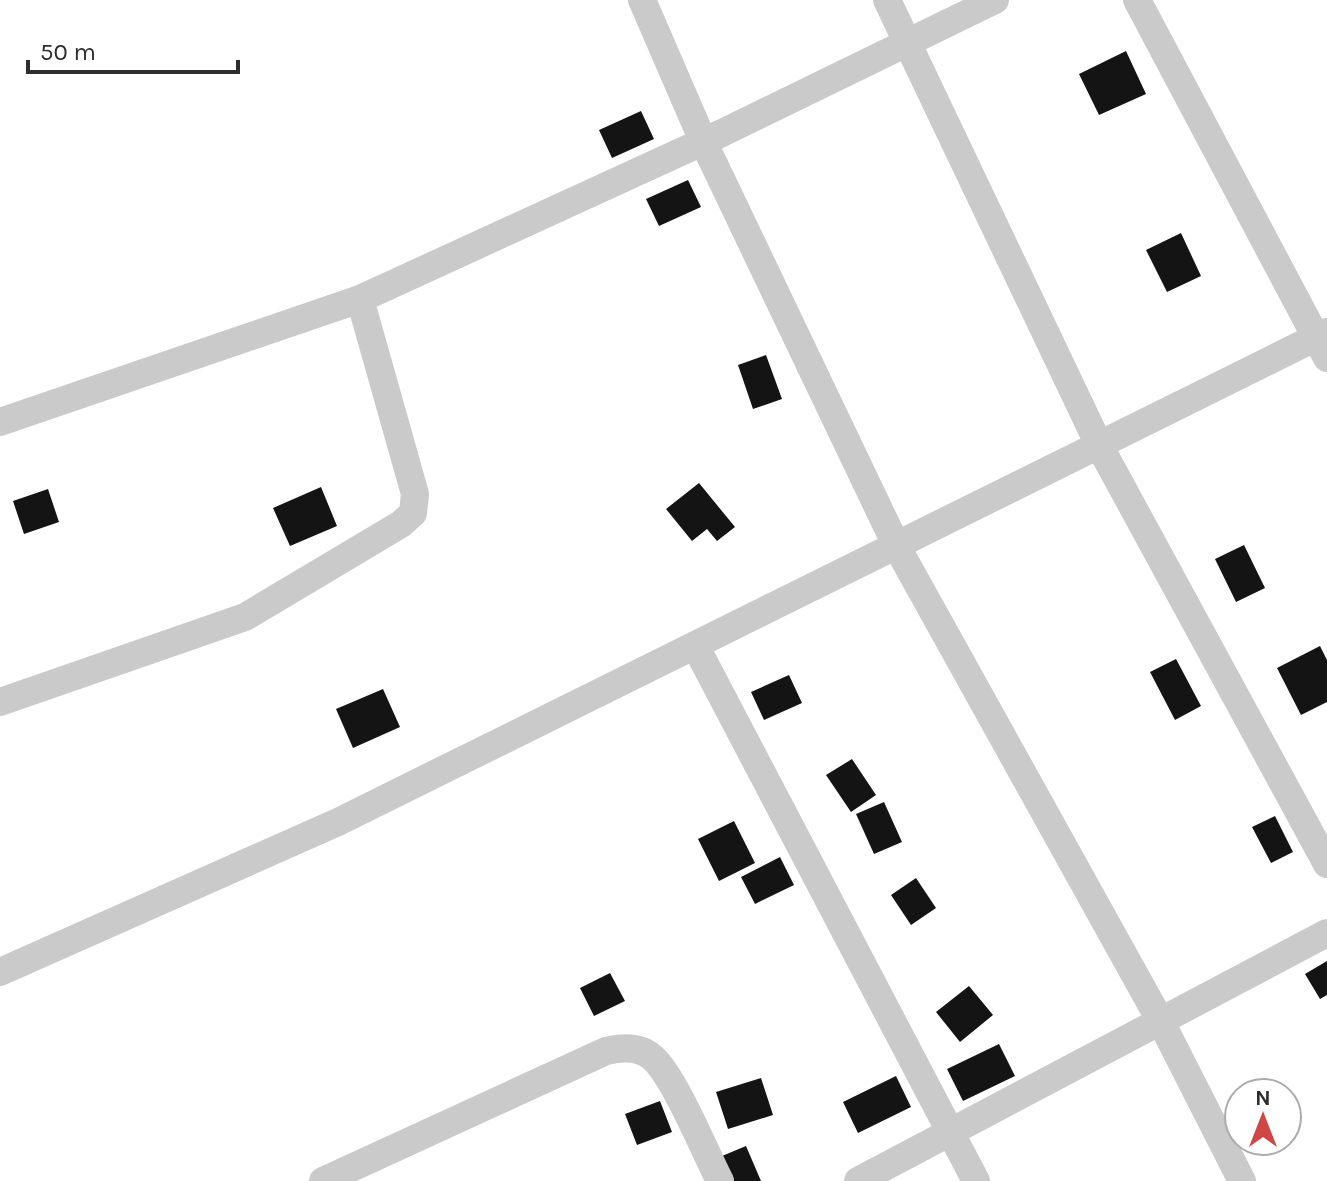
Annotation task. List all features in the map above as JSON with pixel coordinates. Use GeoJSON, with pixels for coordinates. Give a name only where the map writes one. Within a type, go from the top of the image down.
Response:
{"type":"FeatureCollection","features":[{"type":"Feature","properties":{"kind":"street"},"geometry":{"type":"LineString","coordinates":[[642,0],[703,141],[896,545],[1161,1022],[1242,1181]]}},
{"type":"Feature","properties":{"kind":"street"},"geometry":{"type":"LineString","coordinates":[[887,0],[1099,445],[1327,864]]}},
{"type":"Feature","properties":{"kind":"street"},"geometry":{"type":"LineString","coordinates":[[0,422],[360,299],[703,141],[995,0]]}},
{"type":"Feature","properties":{"kind":"street"},"geometry":{"type":"LineString","coordinates":[[0,972],[338,822],[1099,445],[1323,342],[1137,0]]}},
{"type":"Feature","properties":{"kind":"street"},"geometry":{"type":"LineString","coordinates":[[0,702],[245,617],[401,524],[413,513],[415,494],[360,299]]}},
{"type":"Feature","properties":{"kind":"street"},"geometry":{"type":"LineString","coordinates":[[695,645],[976,1181]]}},
{"type":"Feature","properties":{"kind":"street"},"geometry":{"type":"LineString","coordinates":[[858,1181],[1327,933]]}},
{"type":"Feature","properties":{"kind":"street"},"geometry":{"type":"LineString","coordinates":[[323,1181],[606,1051],[622,1047],[640,1050],[653,1058],[666,1074],[720,1181]]}},
{"type":"Feature","properties":{"kind":"building"},"geometry":{"type":"Polygon","coordinates":[[[1126,51],[1146,94],[1099,115],[1079,74],[1126,51]]]}},
{"type":"Feature","properties":{"kind":"building"},"geometry":{"type":"Polygon","coordinates":[[[641,111],[654,139],[612,158],[599,130],[641,111]]]}},
{"type":"Feature","properties":{"kind":"building"},"geometry":{"type":"Polygon","coordinates":[[[688,180],[701,207],[659,226],[646,199],[688,180]]]}},
{"type":"Feature","properties":{"kind":"building"},"geometry":{"type":"Polygon","coordinates":[[[1181,233],[1201,276],[1167,292],[1146,250],[1181,233]]]}},
{"type":"Feature","properties":{"kind":"building"},"geometry":{"type":"Polygon","coordinates":[[[766,355],[782,399],[753,409],[738,365],[766,355]]]}},
{"type":"Feature","properties":{"kind":"building"},"geometry":{"type":"Polygon","coordinates":[[[699,483],[735,527],[717,541],[707,529],[692,541],[666,509],[699,483]]]}},
{"type":"Feature","properties":{"kind":"building"},"geometry":{"type":"Polygon","coordinates":[[[321,487],[337,526],[290,546],[273,508],[321,487]]]}},
{"type":"Feature","properties":{"kind":"building"},"geometry":{"type":"Polygon","coordinates":[[[48,489],[59,522],[24,534],[13,501],[48,489]]]}},
{"type":"Feature","properties":{"kind":"building"},"geometry":{"type":"Polygon","coordinates":[[[1244,545],[1265,588],[1236,602],[1215,559],[1244,545]]]}},
{"type":"Feature","properties":{"kind":"building"},"geometry":{"type":"Polygon","coordinates":[[[1320,646],[1327,660],[1327,702],[1301,715],[1277,668],[1320,646]]]}},
{"type":"Feature","properties":{"kind":"building"},"geometry":{"type":"Polygon","coordinates":[[[1176,659],[1201,706],[1175,720],[1150,672],[1176,659]]]}},
{"type":"Feature","properties":{"kind":"building"},"geometry":{"type":"Polygon","coordinates":[[[789,675],[802,703],[764,720],[751,692],[789,675]]]}},
{"type":"Feature","properties":{"kind":"building"},"geometry":{"type":"Polygon","coordinates":[[[383,689],[400,727],[353,748],[336,709],[383,689]]]}},
{"type":"Feature","properties":{"kind":"building"},"geometry":{"type":"Polygon","coordinates":[[[852,759],[876,795],[851,812],[826,775],[852,759]]]}},
{"type":"Feature","properties":{"kind":"building"},"geometry":{"type":"Polygon","coordinates":[[[884,802],[902,842],[874,854],[856,814],[884,802]]]}},
{"type":"Feature","properties":{"kind":"building"},"geometry":{"type":"Polygon","coordinates":[[[1275,816],[1293,852],[1271,863],[1252,827],[1275,816]]]}},
{"type":"Feature","properties":{"kind":"building"},"geometry":{"type":"Polygon","coordinates":[[[734,821],[755,863],[719,881],[698,839],[734,821]]]}},
{"type":"Feature","properties":{"kind":"building"},"geometry":{"type":"Polygon","coordinates":[[[780,857],[794,885],[755,904],[741,877],[780,857]]]}},
{"type":"Feature","properties":{"kind":"building"},"geometry":{"type":"Polygon","coordinates":[[[916,878],[936,908],[911,925],[891,895],[916,878]]]}},
{"type":"Feature","properties":{"kind":"building"},"geometry":{"type":"Polygon","coordinates":[[[1327,961],[1327,995],[1320,999],[1305,974],[1327,961]]]}},
{"type":"Feature","properties":{"kind":"building"},"geometry":{"type":"Polygon","coordinates":[[[610,973],[625,1001],[594,1016],[580,988],[610,973]]]}},
{"type":"Feature","properties":{"kind":"building"},"geometry":{"type":"Polygon","coordinates":[[[969,986],[993,1015],[960,1042],[936,1012],[969,986]]]}},
{"type":"Feature","properties":{"kind":"building"},"geometry":{"type":"Polygon","coordinates":[[[999,1044],[1015,1076],[963,1101],[947,1069],[999,1044]]]}},
{"type":"Feature","properties":{"kind":"building"},"geometry":{"type":"Polygon","coordinates":[[[896,1076],[911,1107],[858,1133],[843,1102],[896,1076]]]}},
{"type":"Feature","properties":{"kind":"building"},"geometry":{"type":"Polygon","coordinates":[[[761,1078],[773,1115],[728,1129],[716,1092],[761,1078]]]}},
{"type":"Feature","properties":{"kind":"building"},"geometry":{"type":"Polygon","coordinates":[[[660,1101],[672,1132],[637,1145],[625,1114],[660,1101]]]}},
{"type":"Feature","properties":{"kind":"building"},"geometry":{"type":"Polygon","coordinates":[[[746,1146],[761,1181],[732,1181],[722,1156],[746,1146]]]}}]}
